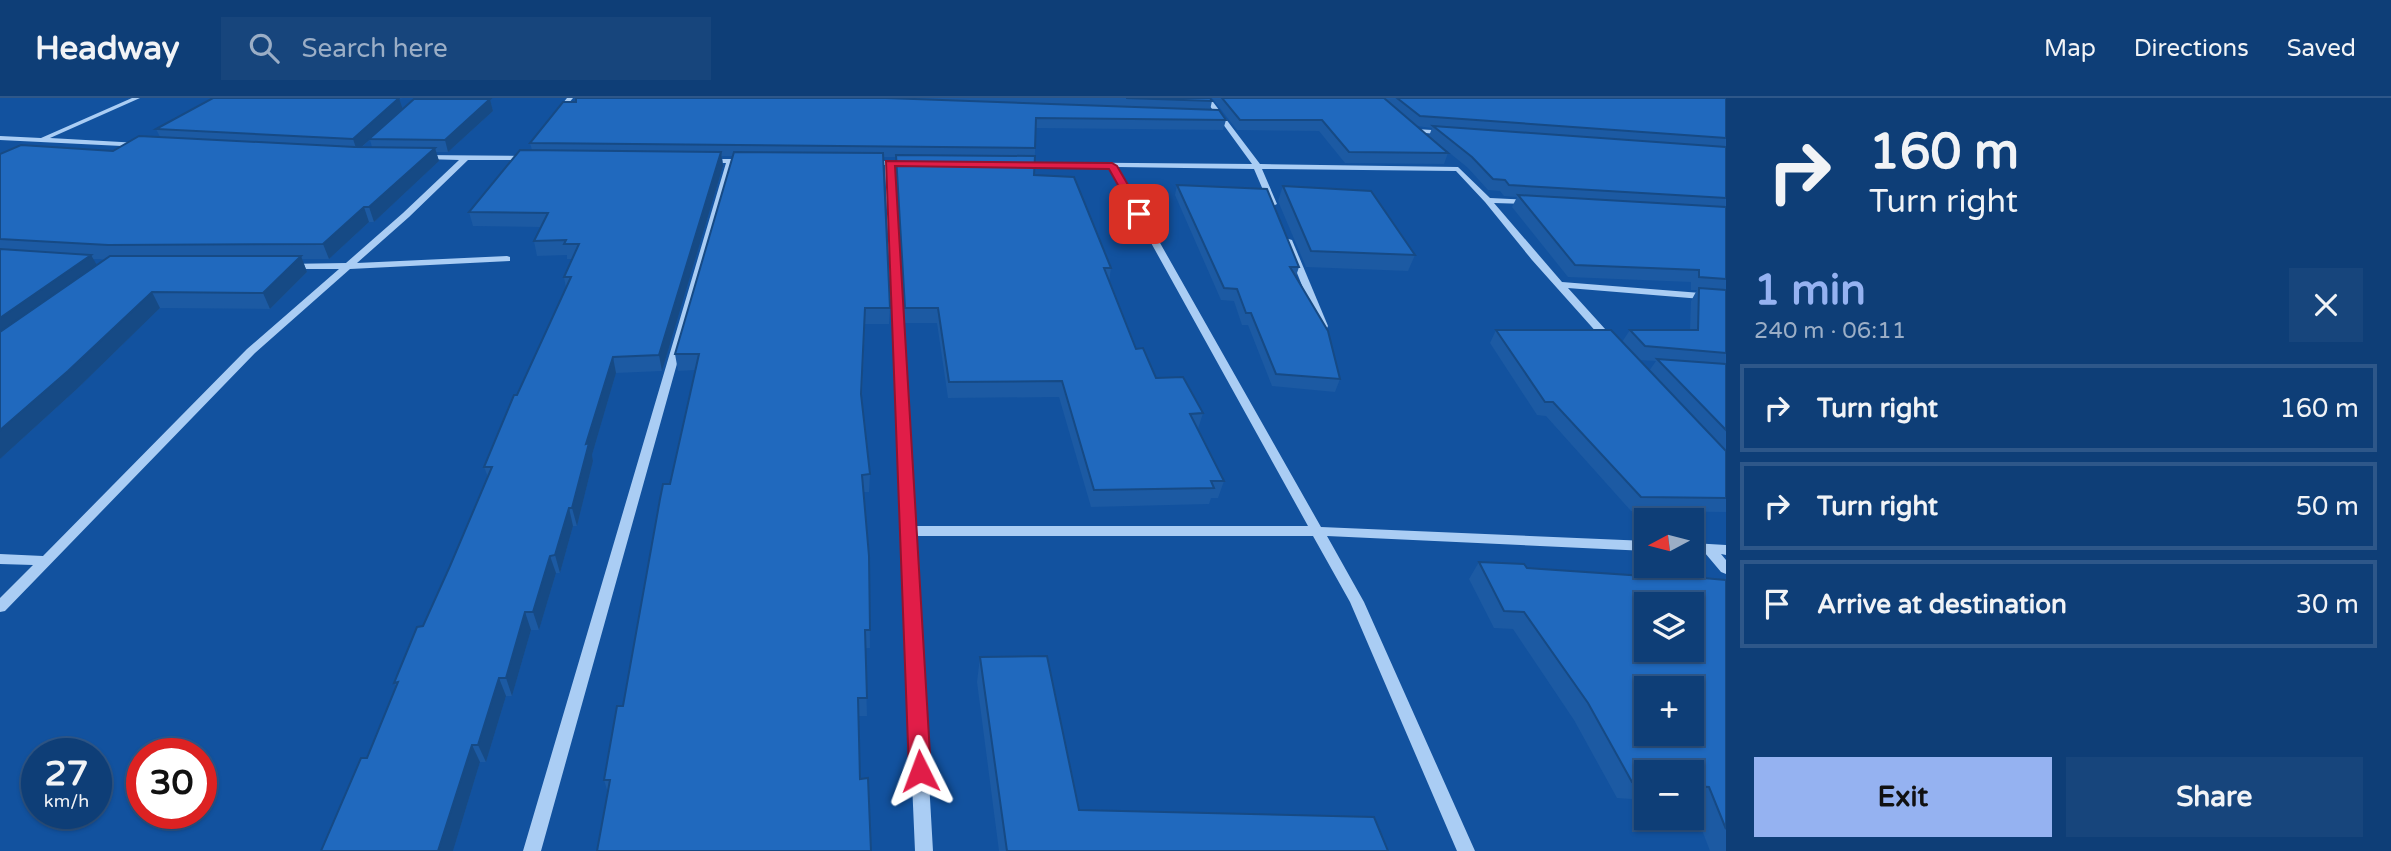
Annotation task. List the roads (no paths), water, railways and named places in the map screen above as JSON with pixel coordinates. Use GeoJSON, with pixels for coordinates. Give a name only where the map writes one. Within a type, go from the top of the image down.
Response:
{"type":"FeatureCollection","features":[{"type":"Feature","properties":{"kind":"street"},"geometry":{"type":"LineString","coordinates":[[20,150],[137,98]]}},
{"type":"Feature","properties":{"kind":"street"},"geometry":{"type":"LineString","coordinates":[[554,118],[570,98]]}},
{"type":"Feature","properties":{"kind":"street"},"geometry":{"type":"LineString","coordinates":[[1207,98],[1257,166],[1277,215]]}},
{"type":"Feature","properties":{"kind":"street"},"geometry":{"type":"LineString","coordinates":[[1205,115],[1219,116]]}},
{"type":"Feature","properties":{"kind":"street"},"geometry":{"type":"LineString","coordinates":[[1406,123],[1425,139]]}},
{"type":"Feature","properties":{"kind":"street"},"geometry":{"type":"LineString","coordinates":[[1416,131],[1457,134]]}},
{"type":"Feature","properties":{"kind":"street"},"geometry":{"type":"LineString","coordinates":[[0,138],[151,146]]}},
{"type":"Feature","properties":{"kind":"street"},"geometry":{"type":"LineString","coordinates":[[521,158],[529,148]]}},
{"type":"Feature","properties":{"kind":"street"},"geometry":{"type":"LineString","coordinates":[[412,157],[535,158]]}},
{"type":"Feature","properties":{"kind":"street"},"geometry":{"type":"LineString","coordinates":[[0,607],[251,351],[465,158]]}},
{"type":"Feature","properties":{"kind":"street"},"geometry":{"type":"LineString","coordinates":[[702,160],[757,161]]}},
{"type":"Feature","properties":{"kind":"street"},"geometry":{"type":"LineString","coordinates":[[532,851],[730,161]]}},
{"type":"Feature","properties":{"kind":"street"},"geometry":{"type":"LineString","coordinates":[[1450,162],[1488,200],[1559,285],[1616,347]]}},
{"type":"Feature","properties":{"kind":"street"},"geometry":{"type":"LineString","coordinates":[[863,163],[917,163]]}},
{"type":"Feature","properties":{"kind":"street"},"geometry":{"type":"LineString","coordinates":[[890,163],[924,851]]}},
{"type":"Feature","properties":{"kind":"street"},"geometry":{"type":"LineString","coordinates":[[1015,164],[1458,169]]}},
{"type":"Feature","properties":{"kind":"street"},"geometry":{"type":"LineString","coordinates":[[1112,166],[1357,602],[1466,851]]}},
{"type":"Feature","properties":{"kind":"street"},"geometry":{"type":"LineString","coordinates":[[1488,200],[1541,203]]}},
{"type":"Feature","properties":{"kind":"street"},"geometry":{"type":"LineString","coordinates":[[1282,228],[1323,326]]}},
{"type":"Feature","properties":{"kind":"street"},"geometry":{"type":"LineString","coordinates":[[271,266],[507,260]]}},
{"type":"Feature","properties":{"kind":"street"},"geometry":{"type":"LineString","coordinates":[[1559,285],[1726,298]]}},
{"type":"Feature","properties":{"kind":"street"},"geometry":{"type":"LineString","coordinates":[[908,530],[1317,531],[1634,545]]}},
{"type":"Feature","properties":{"kind":"street"},"geometry":{"type":"LineString","coordinates":[[1704,549],[1726,550]]}},
{"type":"Feature","properties":{"kind":"street"},"geometry":{"type":"LineString","coordinates":[[1709,549],[1726,569]]}},
{"type":"Feature","properties":{"kind":"street"},"geometry":{"type":"LineString","coordinates":[[0,559],[46,561]]}}]}
